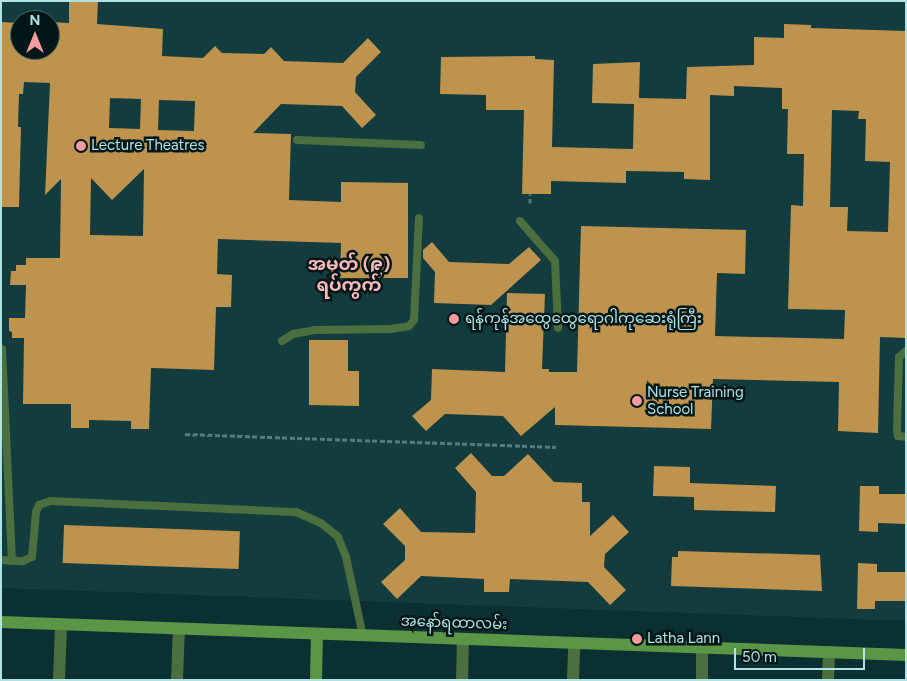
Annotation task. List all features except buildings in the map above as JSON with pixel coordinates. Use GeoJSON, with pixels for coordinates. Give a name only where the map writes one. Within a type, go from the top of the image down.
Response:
{"type":"FeatureCollection","features":[{"type":"Feature","properties":{"kind":"main road","name":"အနော်ရထာလမ်း"},"geometry":{"type":"LineString","coordinates":[[1,622],[906,655]]}},
{"type":"Feature","properties":{"kind":"main road"},"geometry":{"type":"LineString","coordinates":[[316,680],[318,634]]}},
{"type":"Feature","properties":{"kind":"street"},"geometry":{"type":"LineString","coordinates":[[59,680],[61,625]]}},
{"type":"Feature","properties":{"kind":"street"},"geometry":{"type":"LineString","coordinates":[[177,680],[179,629]]}},
{"type":"Feature","properties":{"kind":"street"},"geometry":{"type":"LineString","coordinates":[[462,680],[463,639]]}},
{"type":"Feature","properties":{"kind":"street"},"geometry":{"type":"LineString","coordinates":[[573,680],[574,643]]}},
{"type":"Feature","properties":{"kind":"street"},"geometry":{"type":"LineString","coordinates":[[702,648],[702,680]]}},
{"type":"Feature","properties":{"kind":"street"},"geometry":{"type":"LineString","coordinates":[[828,680],[829,652]]}},
{"type":"Feature","properties":{"kind":"lane"},"geometry":{"type":"LineString","coordinates":[[297,140],[421,145]]}},
{"type":"Feature","properties":{"kind":"lane"},"geometry":{"type":"LineString","coordinates":[[282,341],[293,334],[315,330],[391,329],[409,326],[414,320],[417,292],[419,218]]}},
{"type":"Feature","properties":{"kind":"lane"},"geometry":{"type":"LineString","coordinates":[[520,221],[555,261],[558,328]]}},
{"type":"Feature","properties":{"kind":"lane"},"geometry":{"type":"LineString","coordinates":[[2,348],[12,561]]}},
{"type":"Feature","properties":{"kind":"lane"},"geometry":{"type":"LineString","coordinates":[[906,351],[899,357],[897,430],[898,436],[906,437]]}},
{"type":"Feature","properties":{"kind":"lane"},"geometry":{"type":"LineString","coordinates":[[1,560],[12,561],[32,557],[36,512],[39,505],[50,501],[296,512],[321,523],[338,537],[346,557],[363,636]]}},
{"type":"Feature","properties":{"kind":"path"},"geometry":{"type":"LineString","coordinates":[[530,194],[530,203]]}},
{"type":"Feature","properties":{"kind":"path"},"geometry":{"type":"LineString","coordinates":[[185,434],[556,447]]}},
{"type":"Feature","properties":{"kind":"shaded area","name":"ရန်ကုန်အထွေထွေရောဂါကုဆေးရုံကြီး"},"geometry":{"type":"Polygon","coordinates":[[[1,1],[906,1],[906,621],[1,588],[1,1]]]}},
{"type":"Feature","properties":{"kind":"place","name":"Lecture Theatres"},"geometry":{"type":"Point","coordinates":[81,146]}},
{"type":"Feature","properties":{"kind":"place","name":"ရန်ကုန်အထွေထွေရောဂါကုဆေးရုံကြီး"},"geometry":{"type":"Point","coordinates":[454,319]}},
{"type":"Feature","properties":{"kind":"place","name":"Nurse Training School"},"geometry":{"type":"Point","coordinates":[637,401]}},
{"type":"Feature","properties":{"kind":"place","name":"Latha Lann"},"geometry":{"type":"Point","coordinates":[637,639]}},
{"type":"Feature","properties":{"kind":"district","name":"အမှတ် (၉) ရပ်ကွက်"},"geometry":{"type":"Point","coordinates":[349,275]}}]}
